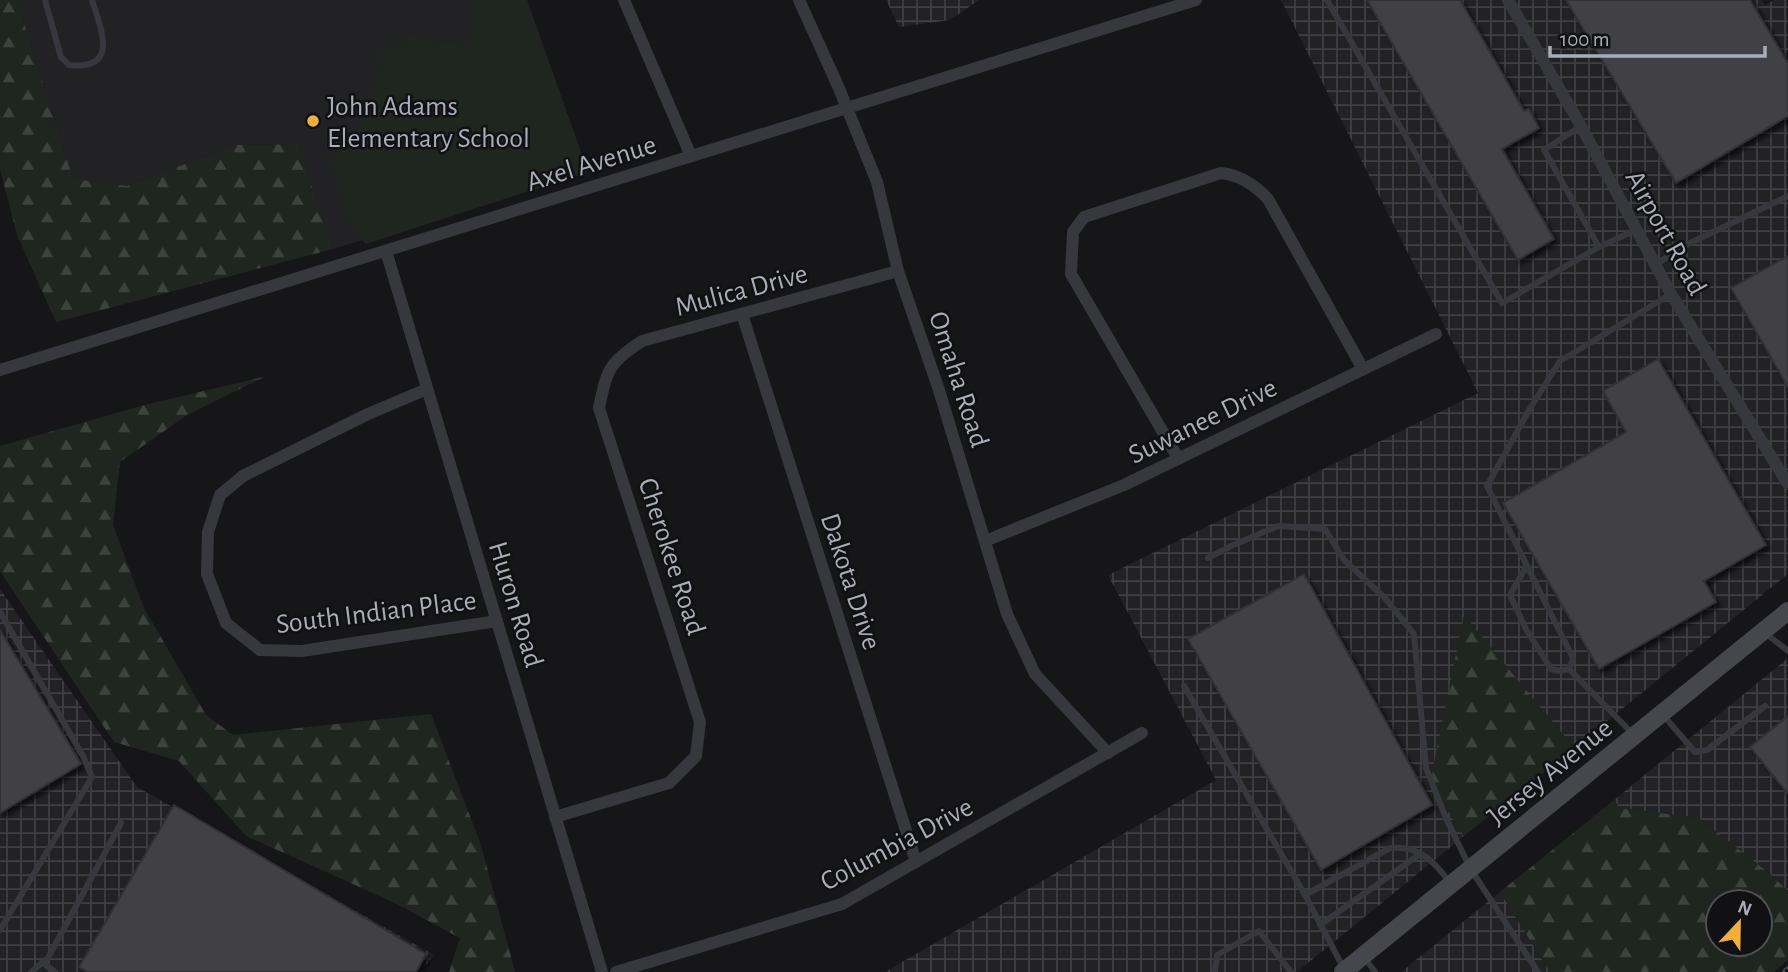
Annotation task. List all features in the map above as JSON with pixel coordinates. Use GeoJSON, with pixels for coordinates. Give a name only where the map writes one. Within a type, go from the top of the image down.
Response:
{"type":"FeatureCollection","features":[{"type":"Feature","properties":{"kind":"main road","name":"Jersey Avenue"},"geometry":{"type":"LineString","coordinates":[[1344,971],[1788,611]]}},
{"type":"Feature","properties":{"kind":"street"},"geometry":{"type":"LineString","coordinates":[[624,0],[691,156]]}},
{"type":"Feature","properties":{"kind":"street","name":"Omaha Road"},"geometry":{"type":"LineString","coordinates":[[799,0],[877,182],[898,271],[938,387],[1007,614],[1035,674],[1108,753]]}},
{"type":"Feature","properties":{"kind":"street","name":"Axel Avenue"},"geometry":{"type":"LineString","coordinates":[[0,370],[1196,0]]}},
{"type":"Feature","properties":{"kind":"street","name":"Airport Road"},"geometry":{"type":"LineString","coordinates":[[1508,0],[1581,126],[1671,294],[1788,484]]}},
{"type":"Feature","properties":{"kind":"street"},"geometry":{"type":"LineString","coordinates":[[1178,458],[1071,274],[1073,232],[1084,218],[1221,173],[1244,179],[1268,199],[1363,369]]}},
{"type":"Feature","properties":{"kind":"street","name":"Huron Road"},"geometry":{"type":"LineString","coordinates":[[386,251],[601,972]]}},
{"type":"Feature","properties":{"kind":"street","name":"Mulica Drive"},"geometry":{"type":"LineString","coordinates":[[607,372],[620,355],[642,341],[898,271]]}},
{"type":"Feature","properties":{"kind":"street","name":"Dakota Drive"},"geometry":{"type":"LineString","coordinates":[[743,314],[916,862]]}},
{"type":"Feature","properties":{"kind":"street","name":"Suwanee Drive"},"geometry":{"type":"LineString","coordinates":[[985,541],[1124,485],[1436,334]]}},
{"type":"Feature","properties":{"kind":"street","name":"Cherokee Road"},"geometry":{"type":"LineString","coordinates":[[555,817],[669,783],[696,756],[700,722],[599,408],[607,372]]}},
{"type":"Feature","properties":{"kind":"street","name":"South Indian Place"},"geometry":{"type":"LineString","coordinates":[[427,389],[368,414],[243,476],[220,495],[208,532],[207,574],[226,624],[260,650],[302,651],[497,621]]}},
{"type":"Feature","properties":{"kind":"street","name":"Columbia Drive"},"geometry":{"type":"LineString","coordinates":[[616,972],[842,904],[1142,733]]}},
{"type":"Feature","properties":{"kind":"lane"},"geometry":{"type":"LineString","coordinates":[[45,0],[61,57],[69,65],[79,67],[91,65],[97,60],[102,55],[105,42],[92,0]]}},
{"type":"Feature","properties":{"kind":"lane"},"geometry":{"type":"LineString","coordinates":[[1326,0],[1502,303],[1599,247],[1636,230]]}},
{"type":"Feature","properties":{"kind":"lane"},"geometry":{"type":"LineString","coordinates":[[1581,126],[1544,149],[1599,247]]}},
{"type":"Feature","properties":{"kind":"lane"},"geometry":{"type":"LineString","coordinates":[[1655,265],[1684,246],[1788,196]]}},
{"type":"Feature","properties":{"kind":"lane"},"geometry":{"type":"LineString","coordinates":[[1569,669],[1573,658],[1487,486],[1560,361],[1671,294]]}},
{"type":"Feature","properties":{"kind":"lane"},"geometry":{"type":"LineString","coordinates":[[1208,558],[1278,526],[1325,529],[1343,560],[1385,598],[1414,634],[1426,768],[1470,868],[1538,972]]}},
{"type":"Feature","properties":{"kind":"lane"},"geometry":{"type":"LineString","coordinates":[[1526,567],[1510,595],[1526,629],[1551,669],[1569,669]]}},
{"type":"Feature","properties":{"kind":"lane"},"geometry":{"type":"LineString","coordinates":[[0,612],[83,756],[92,777],[0,930]]}},
{"type":"Feature","properties":{"kind":"lane"},"geometry":{"type":"LineString","coordinates":[[1763,631],[1788,651]]}},
{"type":"Feature","properties":{"kind":"lane"},"geometry":{"type":"LineString","coordinates":[[1569,669],[1635,735]]}},
{"type":"Feature","properties":{"kind":"lane"},"geometry":{"type":"LineString","coordinates":[[1184,686],[1305,895],[1344,971]]}},
{"type":"Feature","properties":{"kind":"lane"},"geometry":{"type":"LineString","coordinates":[[1661,713],[1695,752],[1707,750],[1765,706]]}},
{"type":"Feature","properties":{"kind":"lane"},"geometry":{"type":"LineString","coordinates":[[31,972],[48,958],[121,823]]}},
{"type":"Feature","properties":{"kind":"lane"},"geometry":{"type":"LineString","coordinates":[[1305,895],[1390,848],[1400,847],[1436,863],[1451,884]]}},
{"type":"Feature","properties":{"kind":"lane"},"geometry":{"type":"LineString","coordinates":[[1320,925],[1420,854]]}},
{"type":"Feature","properties":{"kind":"lane"},"geometry":{"type":"LineString","coordinates":[[1215,972],[1217,955],[1259,931],[1290,972]]}},
{"type":"Feature","properties":{"kind":"lane"},"geometry":{"type":"LineString","coordinates":[[1363,955],[1375,972]]}},
{"type":"Feature","properties":{"kind":"lane"},"geometry":{"type":"LineString","coordinates":[[42,962],[55,972]]}},
{"type":"Feature","properties":{"kind":"shaded area","name":"John Adams Elementary School"},"geometry":{"type":"Polygon","coordinates":[[[17,0],[527,0],[588,172],[333,249],[298,144],[235,145],[127,186],[73,179],[17,0]]]}},
{"type":"Feature","properties":{"kind":"shaded area"},"geometry":{"type":"Polygon","coordinates":[[[886,0],[979,0],[950,20],[899,27],[886,0]]]}},
{"type":"Feature","properties":{"kind":"shaded area"},"geometry":{"type":"Polygon","coordinates":[[[1281,0],[1762,0],[1765,5],[1774,0],[1788,0],[1788,574],[1574,748],[1541,708],[1430,782],[1464,836],[1297,972],[885,972],[1216,780],[1108,575],[1478,393],[1281,0]]]}},
{"type":"Feature","properties":{"kind":"shaded area"},"geometry":{"type":"Polygon","coordinates":[[[0,589],[137,787],[434,955],[421,972],[0,972],[0,589]]]}},
{"type":"Feature","properties":{"kind":"shaded area"},"geometry":{"type":"Polygon","coordinates":[[[1788,658],[1788,891],[1699,818],[1619,808],[1614,800],[1788,658]]]}},
{"type":"Feature","properties":{"kind":"shaded area"},"geometry":{"type":"Polygon","coordinates":[[[1500,892],[1550,972],[1401,972],[1500,892]]]}},
{"type":"Feature","properties":{"kind":"green space"},"geometry":{"type":"Polygon","coordinates":[[[0,0],[17,0],[73,179],[127,186],[235,145],[298,144],[333,249],[56,322],[17,235],[0,169],[0,0]]]}},
{"type":"Feature","properties":{"kind":"green space"},"geometry":{"type":"Polygon","coordinates":[[[475,0],[527,0],[588,172],[366,244],[354,233],[331,161],[352,140],[370,110],[381,42],[406,42],[408,36],[467,46],[476,7],[475,0]]]}},
{"type":"Feature","properties":{"kind":"green space"},"geometry":{"type":"Polygon","coordinates":[[[264,377],[187,415],[120,462],[113,525],[144,608],[206,715],[233,735],[431,714],[481,845],[515,972],[449,972],[460,938],[395,903],[246,836],[179,761],[114,742],[0,571],[0,446],[148,404],[264,377]]]}},
{"type":"Feature","properties":{"kind":"green space"},"geometry":{"type":"Polygon","coordinates":[[[1464,615],[1574,748],[1464,836],[1430,782],[1464,615]]]}},
{"type":"Feature","properties":{"kind":"green space"},"geometry":{"type":"Polygon","coordinates":[[[1614,800],[1620,808],[1699,818],[1788,891],[1788,960],[1774,972],[1550,972],[1500,892],[1614,800]]]}},
{"type":"Feature","properties":{"kind":"building"},"geometry":{"type":"Polygon","coordinates":[[[1367,0],[1460,0],[1524,111],[1529,109],[1539,128],[1502,149],[1554,239],[1518,260],[1367,0]]]}},
{"type":"Feature","properties":{"kind":"building"},"geometry":{"type":"Polygon","coordinates":[[[1566,0],[1750,0],[1788,63],[1788,116],[1676,183],[1566,0]]]}},
{"type":"Feature","properties":{"kind":"building"},"geometry":{"type":"Polygon","coordinates":[[[1788,256],[1788,387],[1731,288],[1788,256]]]}},
{"type":"Feature","properties":{"kind":"building"},"geometry":{"type":"Polygon","coordinates":[[[1658,359],[1766,545],[1704,581],[1716,602],[1599,669],[1503,503],[1626,432],[1603,391],[1658,359]]]}},
{"type":"Feature","properties":{"kind":"building"},"geometry":{"type":"Polygon","coordinates":[[[1304,574],[1432,805],[1321,870],[1188,639],[1304,574]]]}},
{"type":"Feature","properties":{"kind":"building"},"geometry":{"type":"Polygon","coordinates":[[[0,630],[81,764],[0,813],[0,630]]]}},
{"type":"Feature","properties":{"kind":"building"},"geometry":{"type":"Polygon","coordinates":[[[1788,716],[1788,794],[1750,747],[1788,716]]]}},
{"type":"Feature","properties":{"kind":"building"},"geometry":{"type":"Polygon","coordinates":[[[174,805],[426,954],[416,972],[88,972],[79,967],[174,805]]]}},
{"type":"Feature","properties":{"kind":"place","name":"John Adams Elementary School"},"geometry":{"type":"Point","coordinates":[313,121]}}]}
